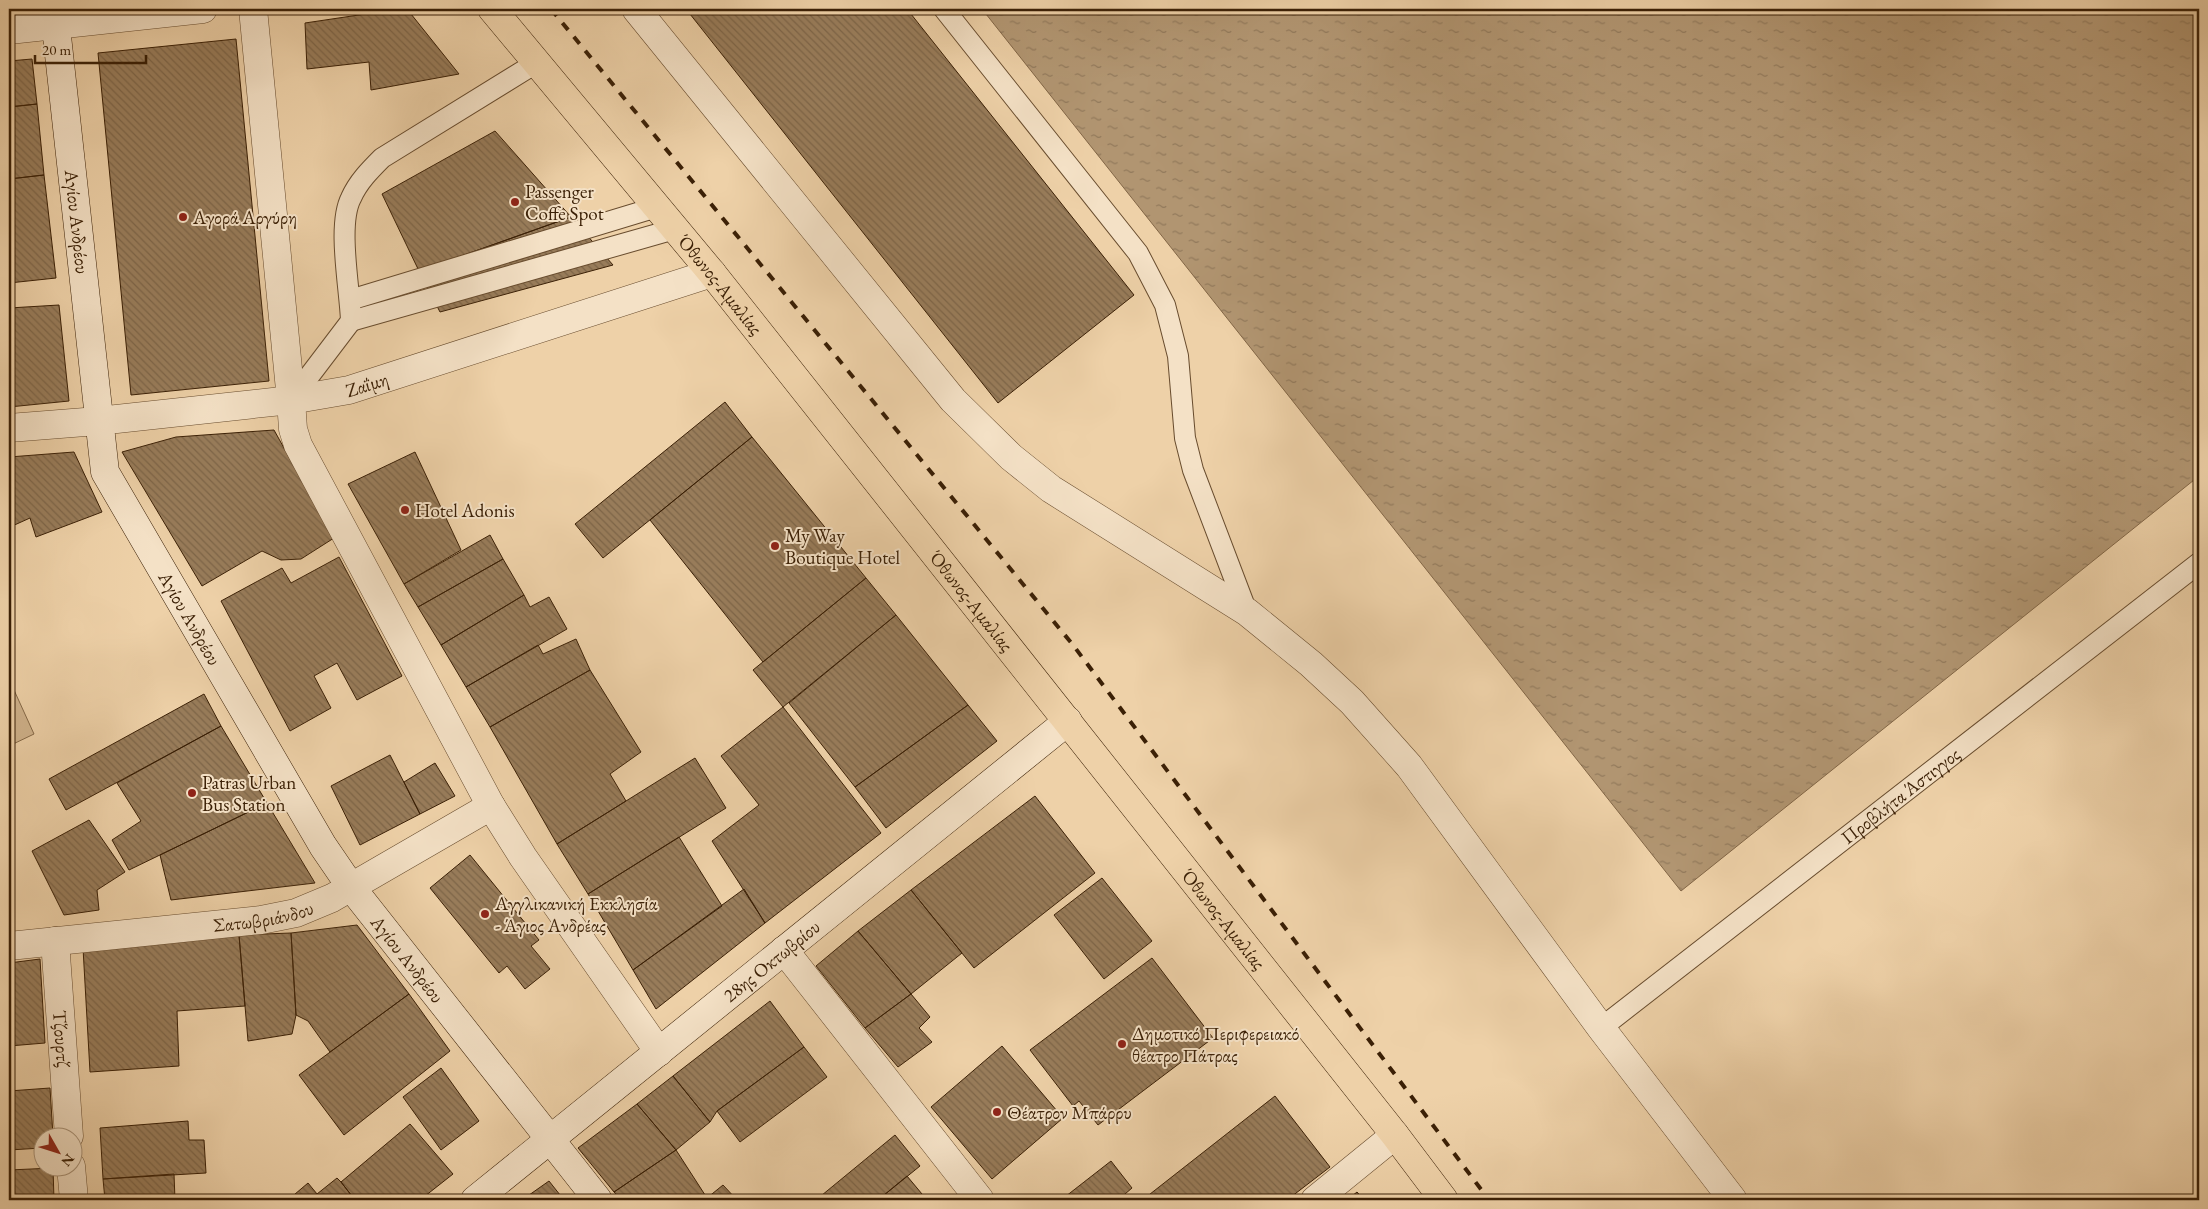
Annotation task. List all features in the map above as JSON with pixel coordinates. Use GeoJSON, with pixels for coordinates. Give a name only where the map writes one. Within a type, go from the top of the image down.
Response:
{"type":"FeatureCollection","features":[{"type":"Feature","properties":{"kind":"main road","name":"Όθωνος-Αμαλίας"},"geometry":{"type":"LineString","coordinates":[[492,9],[712,273],[1396,1135],[1444,1200]]}},
{"type":"Feature","properties":{"kind":"street"},"geometry":{"type":"LineString","coordinates":[[9,30],[55,17],[203,9]]}},
{"type":"Feature","properties":{"kind":"street"},"geometry":{"type":"LineString","coordinates":[[253,9],[293,429],[298,445],[491,806],[523,857],[659,1052]]}},
{"type":"Feature","properties":{"kind":"street"},"geometry":{"type":"LineString","coordinates":[[636,9],[953,400],[1004,451],[1051,488],[1247,612],[1311,664],[1352,702],[1409,766],[1601,1028],[1733,1200]]}},
{"type":"Feature","properties":{"kind":"street","name":"Αγίου Ανδρέου"},"geometry":{"type":"LineString","coordinates":[[55,17],[105,472],[323,846],[351,887],[598,1200]]}},
{"type":"Feature","properties":{"kind":"street","name":"Ζαΐμη"},"geometry":{"type":"LineString","coordinates":[[9,428],[98,421],[291,400],[348,390],[712,273]]}},
{"type":"Feature","properties":{"kind":"street","name":"28ης Οκτωβρίου"},"geometry":{"type":"LineString","coordinates":[[474,1200],[1068,721]]}},
{"type":"Feature","properties":{"kind":"street","name":"Σατωβριάνδου"},"geometry":{"type":"LineString","coordinates":[[9,946],[261,920],[296,914],[332,898],[491,806]]}},
{"type":"Feature","properties":{"kind":"street","name":"Τζουρτζ"},"geometry":{"type":"LineString","coordinates":[[55,941],[68,1126]]}},
{"type":"Feature","properties":{"kind":"street"},"geometry":{"type":"LineString","coordinates":[[784,950],[980,1200]]}},
{"type":"Feature","properties":{"kind":"street"},"geometry":{"type":"LineString","coordinates":[[1315,1200],[1396,1135]]}},
{"type":"Feature","properties":{"kind":"street"},"geometry":{"type":"LineString","coordinates":[[72,1176],[74,1200]]}},
{"type":"Feature","properties":{"kind":"lane"},"geometry":{"type":"LineString","coordinates":[[944,9],[1138,253],[1165,304],[1178,356],[1187,446],[1215,533],[1247,612]]}},
{"type":"Feature","properties":{"kind":"lane"},"geometry":{"type":"LineString","coordinates":[[352,322],[344,224],[350,199],[363,177],[382,158],[536,63]]}},
{"type":"Feature","properties":{"kind":"lane"},"geometry":{"type":"LineString","coordinates":[[350,300],[657,208]]}},
{"type":"Feature","properties":{"kind":"lane"},"geometry":{"type":"LineString","coordinates":[[291,400],[352,322],[675,229]]}},
{"type":"Feature","properties":{"kind":"lane","name":"Προβλήτα Άστιγγος"},"geometry":{"type":"LineString","coordinates":[[1601,1028],[2199,563]]}},
{"type":"Feature","properties":{"kind":"shaded area"},"geometry":{"type":"Polygon","coordinates":[[[9,679],[34,734],[9,746],[9,679]]]}},
{"type":"Feature","properties":{"kind":"water"},"geometry":{"type":"Polygon","coordinates":[[[982,9],[2199,9],[2199,476],[1681,891],[982,9]]]}},
{"type":"Feature","properties":{"kind":"building"},"geometry":{"type":"Polygon","coordinates":[[[407,9],[459,74],[371,90],[369,62],[307,69],[305,23],[407,9]]]}},
{"type":"Feature","properties":{"kind":"building"},"geometry":{"type":"Polygon","coordinates":[[[686,9],[907,9],[1134,295],[998,403],[686,9]]]}},
{"type":"Feature","properties":{"kind":"building","name":"Αγορά Αργύρη"},"geometry":{"type":"Polygon","coordinates":[[[236,39],[269,381],[131,395],[98,53],[236,39]]]}},
{"type":"Feature","properties":{"kind":"building"},"geometry":{"type":"Polygon","coordinates":[[[32,59],[37,104],[9,107],[9,61],[32,59]]]}},
{"type":"Feature","properties":{"kind":"building"},"geometry":{"type":"Polygon","coordinates":[[[37,104],[44,175],[9,179],[9,107],[37,104]]]}},
{"type":"Feature","properties":{"kind":"building"},"geometry":{"type":"Polygon","coordinates":[[[495,131],[571,217],[419,271],[382,194],[495,131]]]}},
{"type":"Feature","properties":{"kind":"building"},"geometry":{"type":"Polygon","coordinates":[[[44,175],[56,278],[9,283],[9,179],[44,175]]]}},
{"type":"Feature","properties":{"kind":"building"},"geometry":{"type":"Polygon","coordinates":[[[571,217],[613,265],[440,312],[419,271],[571,217]]]}},
{"type":"Feature","properties":{"kind":"building"},"geometry":{"type":"Polygon","coordinates":[[[59,305],[69,401],[9,407],[9,308],[59,305]]]}},
{"type":"Feature","properties":{"kind":"building"},"geometry":{"type":"Polygon","coordinates":[[[725,402],[752,437],[603,558],[575,524],[725,402]]]}},
{"type":"Feature","properties":{"kind":"building"},"geometry":{"type":"Polygon","coordinates":[[[274,430],[334,538],[301,559],[281,560],[262,551],[202,586],[122,452],[176,437],[274,430]]]}},
{"type":"Feature","properties":{"kind":"building"},"geometry":{"type":"Polygon","coordinates":[[[752,437],[866,578],[763,662],[650,520],[752,437]]]}},
{"type":"Feature","properties":{"kind":"building"},"geometry":{"type":"Polygon","coordinates":[[[74,452],[102,512],[36,537],[30,518],[10,527],[9,457],[74,452]]]}},
{"type":"Feature","properties":{"kind":"building"},"geometry":{"type":"Polygon","coordinates":[[[415,452],[461,550],[404,584],[348,484],[415,452]]]}},
{"type":"Feature","properties":{"kind":"building"},"geometry":{"type":"Polygon","coordinates":[[[490,535],[503,559],[418,607],[404,584],[490,535]]]}},
{"type":"Feature","properties":{"kind":"building"},"geometry":{"type":"Polygon","coordinates":[[[339,557],[402,676],[357,700],[337,663],[314,676],[331,708],[290,731],[221,601],[282,568],[291,583],[339,557]]]}},
{"type":"Feature","properties":{"kind":"building"},"geometry":{"type":"Polygon","coordinates":[[[503,559],[524,595],[441,645],[418,607],[503,559]]]}},
{"type":"Feature","properties":{"kind":"building"},"geometry":{"type":"Polygon","coordinates":[[[866,578],[896,615],[783,707],[753,670],[866,578]]]}},
{"type":"Feature","properties":{"kind":"building"},"geometry":{"type":"Polygon","coordinates":[[[524,595],[530,607],[549,597],[567,629],[466,687],[441,645],[524,595]]]}},
{"type":"Feature","properties":{"kind":"building"},"geometry":{"type":"Polygon","coordinates":[[[896,615],[968,705],[855,787],[789,703],[896,615]]]}},
{"type":"Feature","properties":{"kind":"building"},"geometry":{"type":"Polygon","coordinates":[[[576,639],[590,670],[490,727],[466,687],[538,645],[543,654],[576,639]]]}},
{"type":"Feature","properties":{"kind":"building"},"geometry":{"type":"Polygon","coordinates":[[[590,670],[641,752],[610,774],[626,801],[557,844],[490,727],[590,670]]]}},
{"type":"Feature","properties":{"kind":"building"},"geometry":{"type":"Polygon","coordinates":[[[204,694],[221,726],[66,810],[49,779],[204,694]]]}},
{"type":"Feature","properties":{"kind":"building"},"geometry":{"type":"Polygon","coordinates":[[[968,705],[997,741],[886,828],[855,787],[968,705]]]}},
{"type":"Feature","properties":{"kind":"building"},"geometry":{"type":"Polygon","coordinates":[[[783,707],[881,833],[765,923],[712,841],[759,805],[721,756],[783,707]]]}},
{"type":"Feature","properties":{"kind":"building","name":"Patras Urban Bus Station"},"geometry":{"type":"Polygon","coordinates":[[[221,726],[267,803],[129,870],[112,840],[141,821],[117,783],[221,726]]]}},
{"type":"Feature","properties":{"kind":"building"},"geometry":{"type":"Polygon","coordinates":[[[390,755],[420,814],[360,845],[331,786],[390,755]]]}},
{"type":"Feature","properties":{"kind":"building"},"geometry":{"type":"Polygon","coordinates":[[[695,758],[726,808],[588,894],[557,844],[695,758]]]}},
{"type":"Feature","properties":{"kind":"building"},"geometry":{"type":"Polygon","coordinates":[[[435,763],[455,796],[420,814],[404,782],[435,763]]]}},
{"type":"Feature","properties":{"kind":"building"},"geometry":{"type":"Polygon","coordinates":[[[1035,796],[1095,873],[974,968],[911,890],[1035,796]]]}},
{"type":"Feature","properties":{"kind":"building"},"geometry":{"type":"Polygon","coordinates":[[[267,803],[315,883],[171,900],[160,855],[267,803]]]}},
{"type":"Feature","properties":{"kind":"building"},"geometry":{"type":"Polygon","coordinates":[[[89,820],[125,872],[97,890],[99,910],[64,915],[32,851],[89,820]]]}},
{"type":"Feature","properties":{"kind":"building"},"geometry":{"type":"Polygon","coordinates":[[[679,837],[722,906],[633,970],[588,894],[679,837]]]}},
{"type":"Feature","properties":{"kind":"building","name":"Αγγλικανική Εκκλησία - Άγιος Ανδρέας"},"geometry":{"type":"Polygon","coordinates":[[[470,855],[539,940],[531,946],[550,969],[525,989],[507,966],[499,973],[430,888],[470,855]]]}},
{"type":"Feature","properties":{"kind":"building"},"geometry":{"type":"Polygon","coordinates":[[[1102,878],[1152,941],[1104,979],[1054,915],[1102,878]]]}},
{"type":"Feature","properties":{"kind":"building"},"geometry":{"type":"Polygon","coordinates":[[[744,889],[765,923],[656,1009],[633,970],[744,889]]]}},
{"type":"Feature","properties":{"kind":"building"},"geometry":{"type":"Polygon","coordinates":[[[911,890],[962,953],[911,994],[858,931],[911,890]]]}},
{"type":"Feature","properties":{"kind":"building"},"geometry":{"type":"Polygon","coordinates":[[[357,925],[409,994],[330,1052],[308,1021],[296,1015],[291,933],[357,925]]]}},
{"type":"Feature","properties":{"kind":"building"},"geometry":{"type":"Polygon","coordinates":[[[858,931],[911,994],[865,1028],[816,966],[858,931]]]}},
{"type":"Feature","properties":{"kind":"building"},"geometry":{"type":"Polygon","coordinates":[[[291,933],[296,1015],[292,1034],[248,1041],[239,935],[291,933]]]}},
{"type":"Feature","properties":{"kind":"building"},"geometry":{"type":"Polygon","coordinates":[[[239,935],[245,1006],[177,1011],[179,1066],[90,1072],[83,948],[239,935]]]}},
{"type":"Feature","properties":{"kind":"building","name":"Δημοτικό Περιφερειακό θέατρο Πάτρας"},"geometry":{"type":"Polygon","coordinates":[[[1152,958],[1213,1038],[1098,1125],[1079,1101],[1073,1106],[1030,1050],[1152,958]]]}},
{"type":"Feature","properties":{"kind":"building"},"geometry":{"type":"Polygon","coordinates":[[[40,959],[45,1043],[9,1046],[9,963],[40,959]]]}},
{"type":"Feature","properties":{"kind":"building"},"geometry":{"type":"Polygon","coordinates":[[[409,994],[450,1051],[344,1135],[299,1075],[409,994]]]}},
{"type":"Feature","properties":{"kind":"building"},"geometry":{"type":"Polygon","coordinates":[[[911,994],[930,1017],[919,1028],[932,1042],[898,1067],[865,1028],[911,994]]]}},
{"type":"Feature","properties":{"kind":"building"},"geometry":{"type":"Polygon","coordinates":[[[770,1001],[804,1047],[717,1111],[710,1122],[673,1076],[770,1001]]]}},
{"type":"Feature","properties":{"kind":"building","name":"Θέατρον Μπάρρυ"},"geometry":{"type":"Polygon","coordinates":[[[1002,1046],[1063,1118],[992,1179],[931,1107],[1002,1046]]]}},
{"type":"Feature","properties":{"kind":"building"},"geometry":{"type":"Polygon","coordinates":[[[804,1047],[827,1077],[740,1142],[717,1111],[804,1047]]]}},
{"type":"Feature","properties":{"kind":"building"},"geometry":{"type":"Polygon","coordinates":[[[441,1068],[479,1121],[441,1150],[403,1097],[441,1068]]]}},
{"type":"Feature","properties":{"kind":"building"},"geometry":{"type":"Polygon","coordinates":[[[673,1076],[710,1122],[676,1150],[637,1104],[673,1076]]]}},
{"type":"Feature","properties":{"kind":"building"},"geometry":{"type":"Polygon","coordinates":[[[50,1088],[52,1126],[32,1126],[32,1149],[9,1150],[9,1091],[50,1088]]]}},
{"type":"Feature","properties":{"kind":"building"},"geometry":{"type":"Polygon","coordinates":[[[1275,1096],[1330,1167],[1287,1200],[1147,1200],[1145,1198],[1275,1096]]]}},
{"type":"Feature","properties":{"kind":"building"},"geometry":{"type":"Polygon","coordinates":[[[637,1104],[676,1150],[614,1192],[578,1148],[637,1104]]]}},
{"type":"Feature","properties":{"kind":"building"},"geometry":{"type":"Polygon","coordinates":[[[188,1121],[189,1140],[204,1140],[206,1173],[103,1179],[100,1128],[188,1121]]]}},
{"type":"Feature","properties":{"kind":"building"},"geometry":{"type":"Polygon","coordinates":[[[410,1124],[453,1174],[420,1200],[355,1200],[341,1182],[410,1124]]]}},
{"type":"Feature","properties":{"kind":"building"},"geometry":{"type":"Polygon","coordinates":[[[895,1135],[920,1166],[878,1200],[816,1200],[895,1135]]]}},
{"type":"Feature","properties":{"kind":"building"},"geometry":{"type":"Polygon","coordinates":[[[676,1150],[707,1198],[723,1185],[737,1200],[621,1200],[614,1192],[676,1150]]]}},
{"type":"Feature","properties":{"kind":"building"},"geometry":{"type":"Polygon","coordinates":[[[1111,1161],[1132,1188],[1118,1200],[1061,1200],[1111,1161]]]}},
{"type":"Feature","properties":{"kind":"building"},"geometry":{"type":"Polygon","coordinates":[[[32,1169],[32,1176],[53,1176],[54,1200],[9,1200],[9,1170],[32,1169]]]}},
{"type":"Feature","properties":{"kind":"building"},"geometry":{"type":"Polygon","coordinates":[[[174,1174],[175,1200],[105,1200],[103,1179],[174,1174]]]}},
{"type":"Feature","properties":{"kind":"building"},"geometry":{"type":"Polygon","coordinates":[[[907,1176],[927,1200],[878,1200],[907,1176]]]}},
{"type":"Feature","properties":{"kind":"building"},"geometry":{"type":"Polygon","coordinates":[[[337,1178],[355,1200],[322,1200],[317,1194],[337,1178]]]}},
{"type":"Feature","properties":{"kind":"building"},"geometry":{"type":"Polygon","coordinates":[[[549,1181],[564,1200],[522,1200],[549,1181]]]}},
{"type":"Feature","properties":{"kind":"building"},"geometry":{"type":"Polygon","coordinates":[[[308,1183],[322,1200],[288,1200],[308,1183]]]}},
{"type":"Feature","properties":{"kind":"building"},"geometry":{"type":"Polygon","coordinates":[[[1357,1192],[1364,1200],[1347,1200],[1357,1192]]]}},
{"type":"Feature","properties":{"kind":"railway"},"geometry":{"type":"LineString","coordinates":[[551,9],[1073,645],[1489,1200]]}},
{"type":"Feature","properties":{"kind":"place","name":"Passenger Coffe Spot"},"geometry":{"type":"Point","coordinates":[515,202]}},
{"type":"Feature","properties":{"kind":"place","name":"Αγορά Αργύρη"},"geometry":{"type":"Point","coordinates":[183,217]}},
{"type":"Feature","properties":{"kind":"place","name":"Hotel Adonis"},"geometry":{"type":"Point","coordinates":[405,510]}},
{"type":"Feature","properties":{"kind":"place","name":"My Way Boutique Hotel"},"geometry":{"type":"Point","coordinates":[775,546]}},
{"type":"Feature","properties":{"kind":"place","name":"Patras Urban Bus Station"},"geometry":{"type":"Point","coordinates":[192,793]}},
{"type":"Feature","properties":{"kind":"place","name":"Αγγλικανική Εκκλησία - Άγιος Ανδρέας"},"geometry":{"type":"Point","coordinates":[485,914]}},
{"type":"Feature","properties":{"kind":"place","name":"Δημοτικό Περιφερειακό θέατρο Πάτρας"},"geometry":{"type":"Point","coordinates":[1122,1044]}},
{"type":"Feature","properties":{"kind":"place","name":"Θέατρον Μπάρρυ"},"geometry":{"type":"Point","coordinates":[997,1112]}}]}
